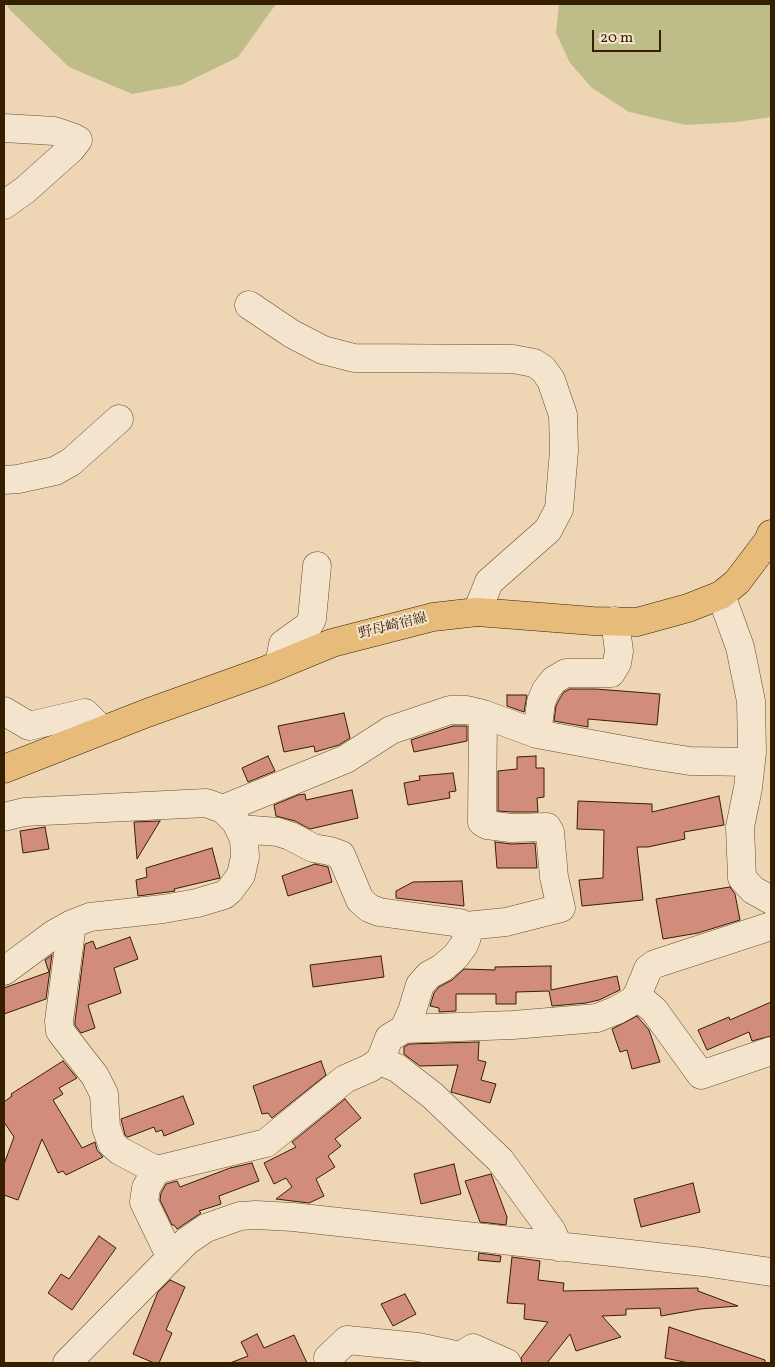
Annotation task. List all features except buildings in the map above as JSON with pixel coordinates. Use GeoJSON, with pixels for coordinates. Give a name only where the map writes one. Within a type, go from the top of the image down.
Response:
{"type":"FeatureCollection","features":[{"type":"Feature","properties":{"kind":"main road","name":"野母崎宿線"},"geometry":{"type":"LineString","coordinates":[[4,769],[102,730],[279,665],[332,643],[433,617],[477,612],[593,621],[637,622],[688,608],[721,595],[737,582],[768,541],[771,534]]}},
{"type":"Feature","properties":{"kind":"street"},"geometry":{"type":"LineString","coordinates":[[4,128],[54,131],[78,140],[71,149],[25,190],[4,205]]}},
{"type":"Feature","properties":{"kind":"street"},"geometry":{"type":"LineString","coordinates":[[249,305],[292,334],[323,350],[354,358],[513,359],[534,363],[543,369],[550,380],[563,415],[564,451],[559,509],[548,530],[489,582],[477,612]]}},
{"type":"Feature","properties":{"kind":"street"},"geometry":{"type":"LineString","coordinates":[[4,480],[55,471],[70,462],[119,419]]}},
{"type":"Feature","properties":{"kind":"street"},"geometry":{"type":"LineString","coordinates":[[279,665],[283,644],[308,626],[312,619],[317,566]]}},
{"type":"Feature","properties":{"kind":"street"},"geometry":{"type":"LineString","coordinates":[[721,595],[740,647],[751,701],[751,762],[740,827],[742,878],[753,890],[771,900]]}},
{"type":"Feature","properties":{"kind":"street"},"geometry":{"type":"LineString","coordinates":[[537,734],[541,702],[546,690],[554,680],[566,673],[611,672],[617,663],[619,651],[615,621]]}},
{"type":"Feature","properties":{"kind":"street"},"geometry":{"type":"LineString","coordinates":[[223,809],[346,759],[375,739],[404,724],[450,710],[467,710],[483,714],[537,734],[651,755],[690,761],[751,762]]}},
{"type":"Feature","properties":{"kind":"street"},"geometry":{"type":"LineString","coordinates":[[4,712],[29,726],[85,713],[102,730]]}},
{"type":"Feature","properties":{"kind":"street"},"geometry":{"type":"LineString","coordinates":[[240,829],[278,832],[313,848],[341,855],[360,900],[369,908],[379,912],[460,923],[466,926],[506,922],[561,908],[554,877],[550,832],[547,827],[511,828],[487,825],[482,822],[483,714]]}},
{"type":"Feature","properties":{"kind":"street"},"geometry":{"type":"LineString","coordinates":[[4,817],[24,812],[206,803],[223,809],[240,829],[244,839],[245,857],[240,875],[230,890],[224,895],[197,903],[163,909],[90,917],[54,934],[4,971]]}},
{"type":"Feature","properties":{"kind":"street"},"geometry":{"type":"LineString","coordinates":[[72,924],[60,1031],[95,1076],[104,1094],[106,1127],[112,1144],[120,1152],[156,1170],[266,1143],[345,1079],[370,1068],[380,1061],[389,1038],[404,1028],[514,1025],[597,1018],[631,1002],[637,996],[648,969],[655,964],[771,926]]}},
{"type":"Feature","properties":{"kind":"street"},"geometry":{"type":"LineString","coordinates":[[404,1028],[420,985],[429,975],[442,968],[456,956],[467,937],[466,926]]}},
{"type":"Feature","properties":{"kind":"street"},"geometry":{"type":"LineString","coordinates":[[637,996],[654,1010],[701,1075],[771,1051]]}},
{"type":"Feature","properties":{"kind":"street"},"geometry":{"type":"LineString","coordinates":[[380,1061],[397,1068],[433,1096],[500,1160],[551,1230],[559,1247]]}},
{"type":"Feature","properties":{"kind":"street"},"geometry":{"type":"LineString","coordinates":[[156,1170],[146,1188],[144,1202],[170,1256]]}},
{"type":"Feature","properties":{"kind":"street"},"geometry":{"type":"LineString","coordinates":[[73,1361],[170,1256],[195,1234],[240,1216],[256,1215],[703,1262],[771,1272]]}},
{"type":"Feature","properties":{"kind":"street"},"geometry":{"type":"LineString","coordinates":[[328,1358],[347,1340],[418,1347],[460,1356],[473,1348],[507,1363]]}},
{"type":"Feature","properties":{"kind":"shaded area"},"geometry":{"type":"Polygon","coordinates":[[[6,4],[276,4],[238,57],[181,85],[132,94],[69,67],[6,4]]]}},
{"type":"Feature","properties":{"kind":"shaded area"},"geometry":{"type":"Polygon","coordinates":[[[559,4],[771,4],[771,117],[737,122],[686,125],[629,112],[592,88],[570,63],[556,33],[559,4]]]}}]}
